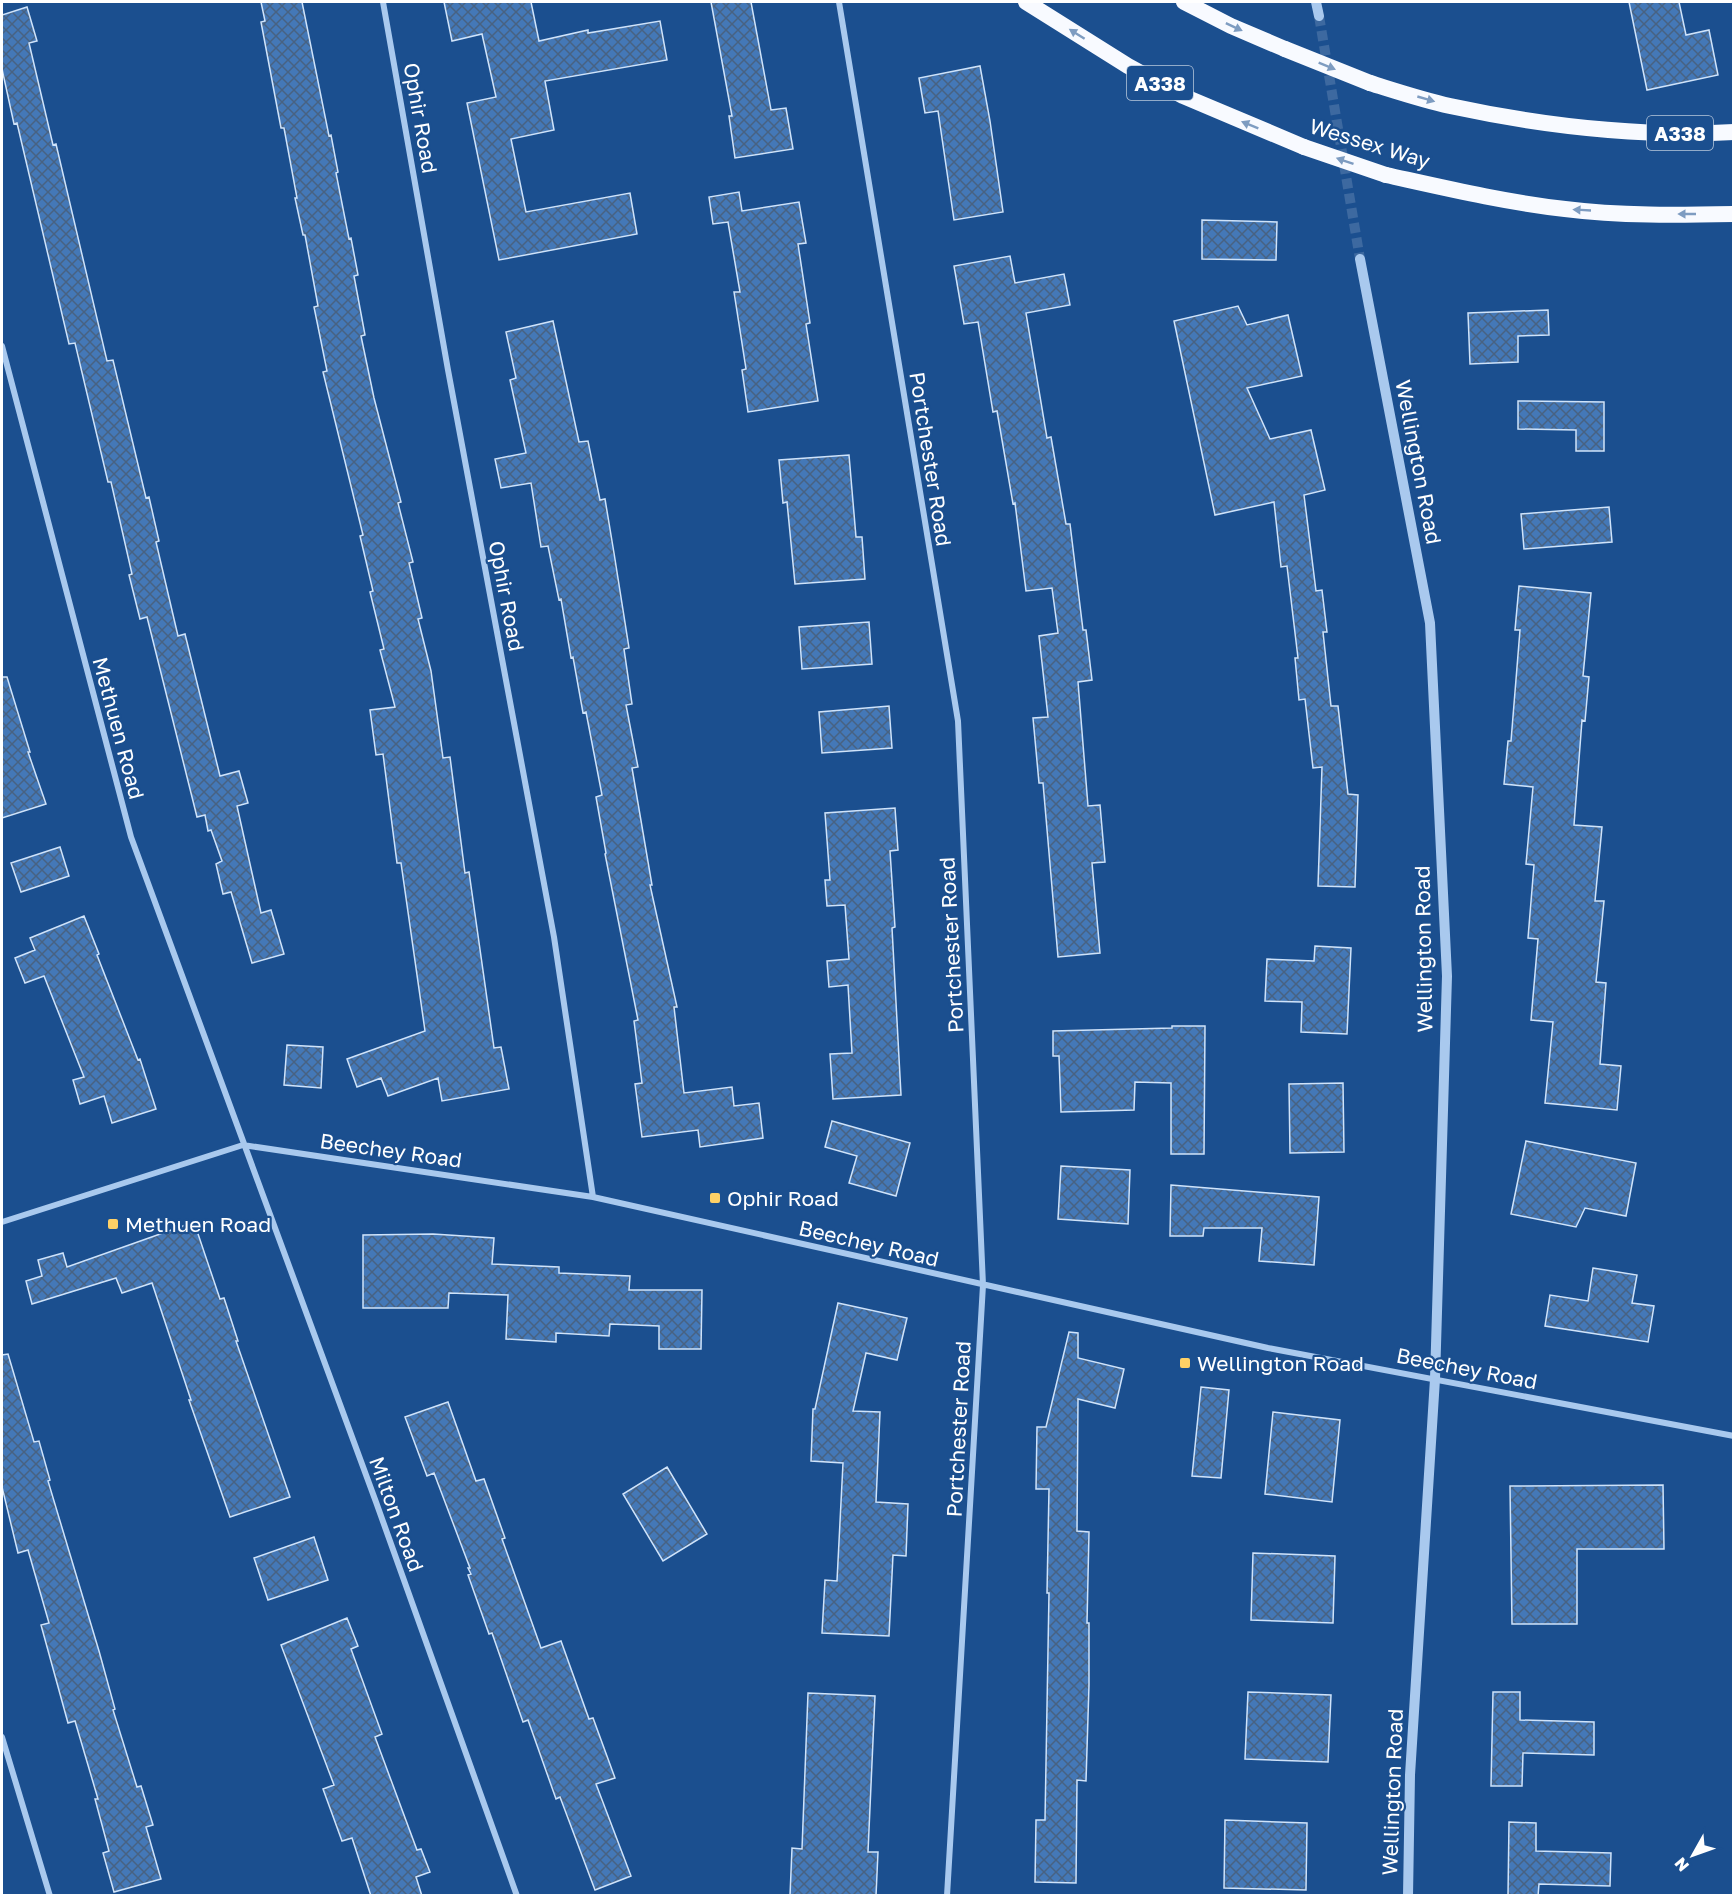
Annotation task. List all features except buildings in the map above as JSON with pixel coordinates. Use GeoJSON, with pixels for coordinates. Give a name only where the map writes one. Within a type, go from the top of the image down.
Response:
{"type":"FeatureCollection","features":[{"type":"Feature","properties":{"kind":"highway","name":"Wessex Way"},"geometry":{"type":"LineString","coordinates":[[1026,2],[1128,66],[1183,96],[1304,147],[1386,175],[1492,198],[1566,210],[1641,214],[1734,214]]}},
{"type":"Feature","properties":{"kind":"highway","name":"A338"},"geometry":{"type":"LineString","coordinates":[[1184,2],[1230,26],[1370,83],[1448,106],[1555,124],[1627,133],[1734,132]]}},
{"type":"Feature","properties":{"kind":"street","name":"Ophir Road"},"geometry":{"type":"LineString","coordinates":[[383,2],[448,370],[554,937],[593,1197]]}},
{"type":"Feature","properties":{"kind":"street","name":"Portchester Road"},"geometry":{"type":"LineString","coordinates":[[839,2],[958,721],[983,1285],[947,1896]]}},
{"type":"Feature","properties":{"kind":"street"},"geometry":{"type":"LineString","coordinates":[[1316,2],[1319,16]]}},
{"type":"Feature","properties":{"kind":"street","name":"Wellington Road"},"geometry":{"type":"LineString","coordinates":[[1360,259],[1430,623],[1447,976],[1435,1379],[1410,1775],[1408,1896]]}},
{"type":"Feature","properties":{"kind":"street","name":"Methuen Road"},"geometry":{"type":"LineString","coordinates":[[2,346],[131,837],[243,1145]]}},
{"type":"Feature","properties":{"kind":"street","name":"Beechey Road"},"geometry":{"type":"LineString","coordinates":[[2,1222],[243,1145],[593,1197],[1268,1348],[1734,1436]]}},
{"type":"Feature","properties":{"kind":"street","name":"Milton Road"},"geometry":{"type":"LineString","coordinates":[[243,1145],[376,1502],[517,1896]]}},
{"type":"Feature","properties":{"kind":"street"},"geometry":{"type":"LineString","coordinates":[[2,1737],[50,1896]]}},
{"type":"Feature","properties":{"kind":"tunnel"},"geometry":{"type":"LineString","coordinates":[[1319,16],[1360,259]]}},
{"type":"Feature","properties":{"kind":"place","name":"Ophir Road"},"geometry":{"type":"Point","coordinates":[715,1198]}},
{"type":"Feature","properties":{"kind":"place","name":"Methuen Road"},"geometry":{"type":"Point","coordinates":[113,1224]}},
{"type":"Feature","properties":{"kind":"place","name":"Wellington Road"},"geometry":{"type":"Point","coordinates":[1185,1363]}}]}
